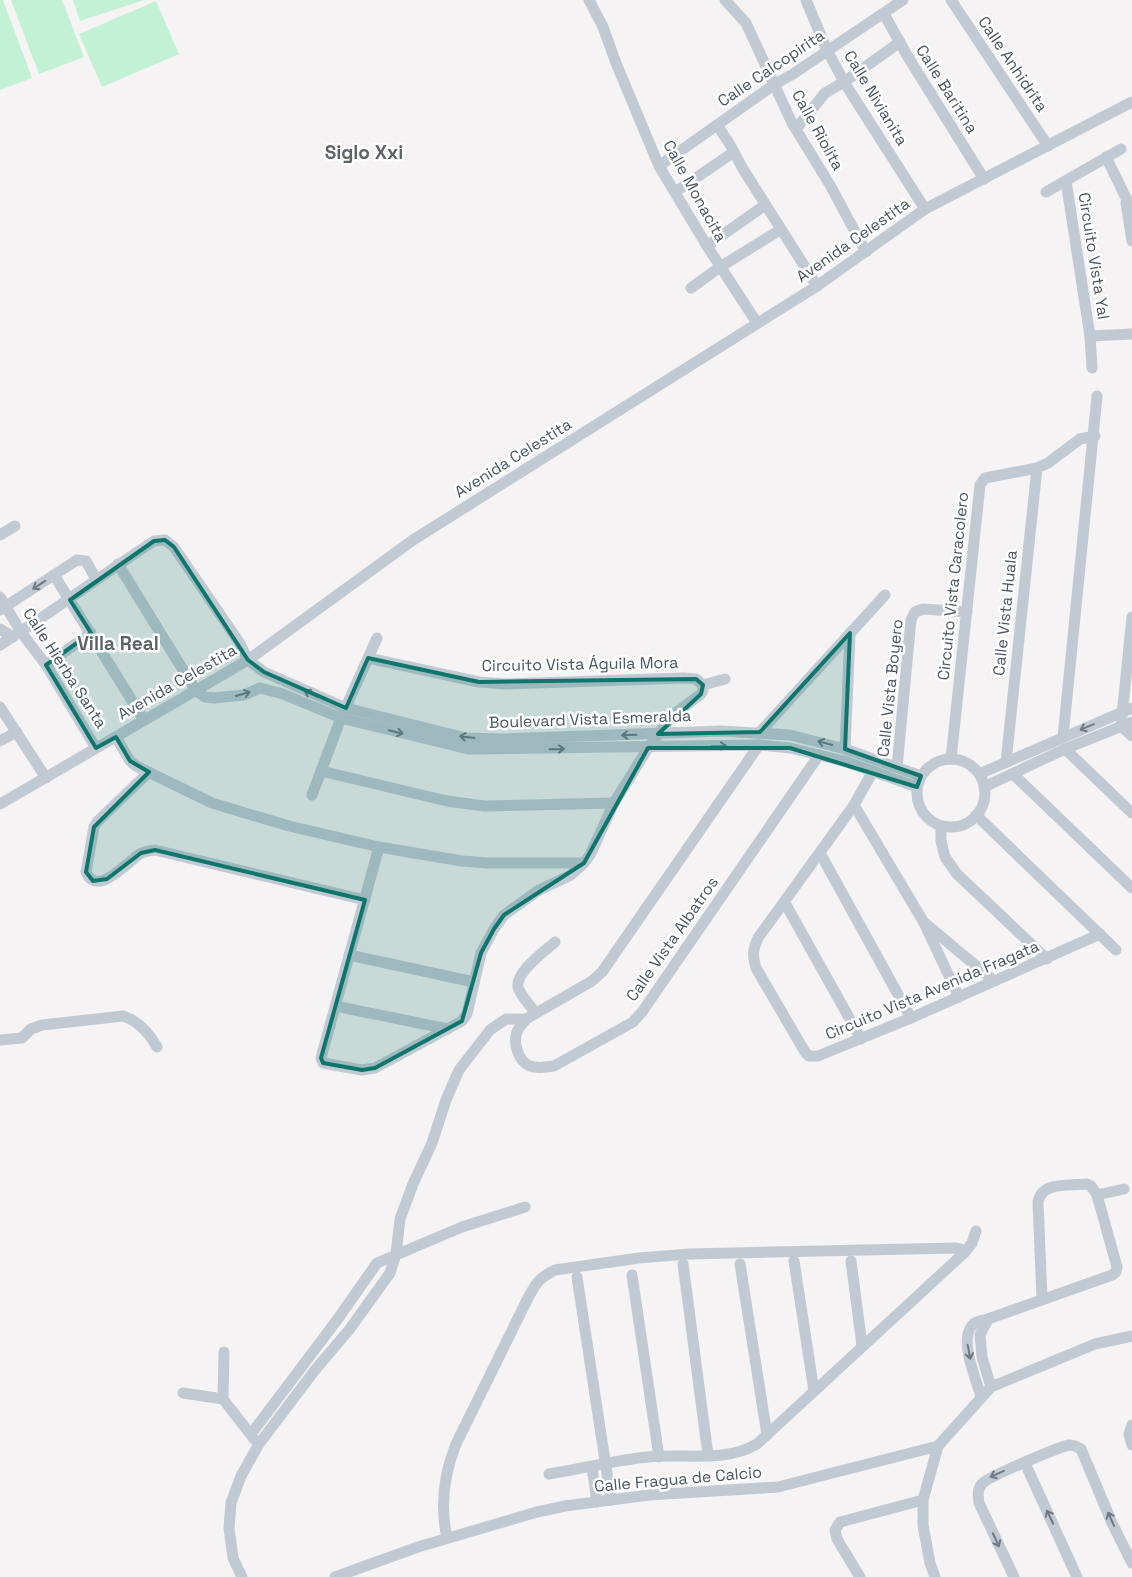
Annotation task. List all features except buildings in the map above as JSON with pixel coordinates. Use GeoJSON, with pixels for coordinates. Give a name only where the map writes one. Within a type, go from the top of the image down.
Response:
{"type":"FeatureCollection","features":[{"type":"Feature","properties":{"kind":"street","name":"Calle Monacita"},"geometry":{"type":"LineString","coordinates":[[588,0],[596,12],[659,166],[720,267],[757,323]]}},
{"type":"Feature","properties":{"kind":"street","name":"Calle Riolita"},"geometry":{"type":"LineString","coordinates":[[725,0],[746,23],[796,129],[830,185],[866,252]]}},
{"type":"Feature","properties":{"kind":"street","name":"Calle Nivianita"},"geometry":{"type":"LineString","coordinates":[[806,0],[844,82],[926,209]]}},
{"type":"Feature","properties":{"kind":"street","name":"Calle Calcopirita"},"geometry":{"type":"LineString","coordinates":[[659,166],[775,84],[903,0]]}},
{"type":"Feature","properties":{"kind":"street","name":"Calle Anhidrita"},"geometry":{"type":"LineString","coordinates":[[951,0],[1048,146]]}},
{"type":"Feature","properties":{"kind":"street","name":"Calle Baritina"},"geometry":{"type":"LineString","coordinates":[[884,14],[984,179]]}},
{"type":"Feature","properties":{"kind":"street"},"geometry":{"type":"LineString","coordinates":[[796,129],[825,93],[844,82],[900,42]]}},
{"type":"Feature","properties":{"kind":"street","name":"Avenida Celestita"},"geometry":{"type":"LineString","coordinates":[[0,804],[248,660],[413,540],[817,286],[926,209],[1132,102]]}},
{"type":"Feature","properties":{"kind":"street"},"geometry":{"type":"LineString","coordinates":[[717,125],[780,230],[817,286]]}},
{"type":"Feature","properties":{"kind":"street","name":"Circuito Vista Yal"},"geometry":{"type":"LineString","coordinates":[[1046,192],[1121,149]]}},
{"type":"Feature","properties":{"kind":"street"},"geometry":{"type":"LineString","coordinates":[[675,192],[734,152]]}},
{"type":"Feature","properties":{"kind":"street"},"geometry":{"type":"LineString","coordinates":[[1106,157],[1132,210]]}},
{"type":"Feature","properties":{"kind":"street","name":"Circuito Vista Yal"},"geometry":{"type":"LineString","coordinates":[[1066,181],[1090,336],[1092,368]]}},
{"type":"Feature","properties":{"kind":"street"},"geometry":{"type":"LineString","coordinates":[[1126,199],[1132,240]]}},
{"type":"Feature","properties":{"kind":"street"},"geometry":{"type":"LineString","coordinates":[[707,246],[765,205]]}},
{"type":"Feature","properties":{"kind":"street"},"geometry":{"type":"LineString","coordinates":[[691,288],[720,267],[780,230]]}},
{"type":"Feature","properties":{"kind":"street","name":"Circuito Vista Yal"},"geometry":{"type":"LineString","coordinates":[[1090,336],[1132,334]]}},
{"type":"Feature","properties":{"kind":"street"},"geometry":{"type":"LineString","coordinates":[[1063,737],[1095,436],[1097,396]]}},
{"type":"Feature","properties":{"kind":"street","name":"Circuito Vista Caracolero"},"geometry":{"type":"LineString","coordinates":[[951,758],[980,485],[984,478],[1037,468],[1048,463],[1080,439],[1095,436]]}},
{"type":"Feature","properties":{"kind":"street","name":"Calle Vista Huala"},"geometry":{"type":"LineString","coordinates":[[1006,762],[1037,468]]}},
{"type":"Feature","properties":{"kind":"street"},"geometry":{"type":"LineString","coordinates":[[0,535],[15,526]]}},
{"type":"Feature","properties":{"kind":"street"},"geometry":{"type":"LineString","coordinates":[[0,645],[70,600],[96,579],[154,541],[165,540],[174,547],[239,642],[248,660]]}},
{"type":"Feature","properties":{"kind":"street"},"geometry":{"type":"LineString","coordinates":[[2,604],[77,560],[86,561],[96,579]]}},
{"type":"Feature","properties":{"kind":"street"},"geometry":{"type":"LineString","coordinates":[[118,564],[196,691],[205,697],[214,698],[244,695],[260,688],[264,672]]}},
{"type":"Feature","properties":{"kind":"street"},"geometry":{"type":"LineString","coordinates":[[54,575],[92,633],[144,720]]}},
{"type":"Feature","properties":{"kind":"street"},"geometry":{"type":"LineString","coordinates":[[760,732],[885,595]]}},
{"type":"Feature","properties":{"kind":"street","name":"Calle Hierba Santa"},"geometry":{"type":"LineString","coordinates":[[2,604],[17,634],[46,665],[96,748]]}},
{"type":"Feature","properties":{"kind":"street","name":"Calle Vista Boyero"},"geometry":{"type":"LineString","coordinates":[[897,767],[911,620],[915,612],[922,609],[967,612]]}},
{"type":"Feature","properties":{"kind":"street"},"geometry":{"type":"LineString","coordinates":[[1132,617],[1127,710],[1127,724],[1132,736]]}},
{"type":"Feature","properties":{"kind":"street"},"geometry":{"type":"LineString","coordinates":[[0,629],[17,634]]}},
{"type":"Feature","properties":{"kind":"street"},"geometry":{"type":"LineString","coordinates":[[46,665],[92,633]]}},
{"type":"Feature","properties":{"kind":"street"},"geometry":{"type":"LineString","coordinates":[[845,749],[850,633]]}},
{"type":"Feature","properties":{"kind":"street"},"geometry":{"type":"LineString","coordinates":[[312,795],[344,713],[377,638]]}},
{"type":"Feature","properties":{"kind":"street","name":"Circuito Vista Águila Mora"},"geometry":{"type":"LineString","coordinates":[[368,658],[479,682],[505,684],[684,678],[696,679],[703,685]]}},
{"type":"Feature","properties":{"kind":"street","name":"Boulevard Vista Esmeralda"},"geometry":{"type":"LineString","coordinates":[[248,660],[264,672],[344,713],[466,738],[502,739],[760,732],[790,735],[845,749],[897,767],[919,781]]}},
{"type":"Feature","properties":{"kind":"street"},"geometry":{"type":"LineString","coordinates":[[379,847],[320,1058],[323,1063],[362,1070],[369,1070],[462,1021],[467,1014],[481,953],[504,915],[539,890],[571,875],[584,863],[590,855],[614,803],[658,734],[673,715],[700,694],[703,690],[703,685],[725,679]]}},
{"type":"Feature","properties":{"kind":"street","name":"Boulevard Vista Esmeralda"},"geometry":{"type":"LineString","coordinates":[[260,688],[468,749],[759,745],[790,748],[844,761],[873,771],[919,781]]}},
{"type":"Feature","properties":{"kind":"street"},"geometry":{"type":"LineString","coordinates":[[0,707],[46,778]]}},
{"type":"Feature","properties":{"kind":"street"},"geometry":{"type":"LineString","coordinates":[[979,774],[1127,710]]}},
{"type":"Feature","properties":{"kind":"street"},"geometry":{"type":"LineString","coordinates":[[984,787],[1065,749],[1127,724]]}},
{"type":"Feature","properties":{"kind":"street"},"geometry":{"type":"LineString","coordinates":[[0,741],[17,732]]}},
{"type":"Feature","properties":{"kind":"street"},"geometry":{"type":"LineString","coordinates":[[116,736],[130,761],[149,772],[212,803],[290,826],[379,847],[479,863],[584,863]]}},
{"type":"Feature","properties":{"kind":"street"},"geometry":{"type":"LineString","coordinates":[[242,1577],[233,1558],[228,1528],[231,1503],[241,1476],[259,1444],[315,1370],[349,1330],[390,1273],[396,1254],[400,1220],[413,1184],[432,1143],[446,1100],[459,1070],[490,1030],[506,1019],[531,1016],[592,981],[602,972],[759,745]]}},
{"type":"Feature","properties":{"kind":"street"},"geometry":{"type":"LineString","coordinates":[[1065,749],[1132,813]]}},
{"type":"Feature","properties":{"kind":"street","name":"Calle Vista Albatros"},"geometry":{"type":"LineString","coordinates":[[531,1016],[516,1033],[518,1052],[522,1060],[530,1066],[540,1068],[554,1066],[633,1022],[642,1012],[819,755]]}},
{"type":"Feature","properties":{"kind":"street"},"geometry":{"type":"LineString","coordinates":[[951,758],[966,762],[979,774],[984,787],[982,807],[969,822],[960,826],[941,826],[928,819],[920,808],[916,794],[919,781],[928,767],[938,761],[951,758]]}},
{"type":"Feature","properties":{"kind":"street"},"geometry":{"type":"LineString","coordinates":[[321,770],[447,802],[485,806],[614,803]]}},
{"type":"Feature","properties":{"kind":"street","name":"Circuito Vista Avenida Fragata"},"geometry":{"type":"LineString","coordinates":[[873,771],[854,804],[785,903],[758,938],[752,954],[756,968],[809,1056],[818,1056],[861,1039],[1047,959],[1100,934]]}},
{"type":"Feature","properties":{"kind":"street"},"geometry":{"type":"LineString","coordinates":[[149,772],[97,822],[94,828],[86,872],[88,878],[93,881],[107,879],[141,853],[156,850],[364,900]]}},
{"type":"Feature","properties":{"kind":"street"},"geometry":{"type":"LineString","coordinates":[[1013,774],[1132,888]]}},
{"type":"Feature","properties":{"kind":"street"},"geometry":{"type":"LineString","coordinates":[[854,804],[922,921],[958,997]]}},
{"type":"Feature","properties":{"kind":"street"},"geometry":{"type":"LineString","coordinates":[[976,816],[1116,950]]}},
{"type":"Feature","properties":{"kind":"street"},"geometry":{"type":"LineString","coordinates":[[941,826],[940,841],[945,857],[957,874],[1047,959]]}},
{"type":"Feature","properties":{"kind":"street"},"geometry":{"type":"LineString","coordinates":[[820,853],[911,1018]]}},
{"type":"Feature","properties":{"kind":"street"},"geometry":{"type":"LineString","coordinates":[[785,903],[861,1039]]}},
{"type":"Feature","properties":{"kind":"street"},"geometry":{"type":"LineString","coordinates":[[922,921],[994,982]]}},
{"type":"Feature","properties":{"kind":"street"},"geometry":{"type":"LineString","coordinates":[[531,1016],[518,990],[517,982],[523,972],[555,942]]}},
{"type":"Feature","properties":{"kind":"street"},"geometry":{"type":"LineString","coordinates":[[349,955],[474,982]]}},
{"type":"Feature","properties":{"kind":"street"},"geometry":{"type":"LineString","coordinates":[[334,1006],[448,1030]]}},
{"type":"Feature","properties":{"kind":"street"},"geometry":{"type":"LineString","coordinates":[[0,1040],[22,1038],[31,1029],[42,1025],[123,1016],[139,1024],[157,1047]]}},
{"type":"Feature","properties":{"kind":"street"},"geometry":{"type":"LineString","coordinates":[[981,1396],[967,1342],[967,1333],[971,1326],[978,1321],[1112,1275],[1116,1272],[1117,1267],[1096,1195],[1091,1186],[1087,1184],[1050,1187],[1039,1195],[1042,1299]]}},
{"type":"Feature","properties":{"kind":"street"},"geometry":{"type":"LineString","coordinates":[[1096,1195],[1124,1189]]}},
{"type":"Feature","properties":{"kind":"street"},"geometry":{"type":"LineString","coordinates":[[251,1434],[377,1264],[396,1254],[462,1227],[525,1207]]}},
{"type":"Feature","properties":{"kind":"street"},"geometry":{"type":"LineString","coordinates":[[549,1474],[659,1457],[731,1454],[746,1451],[767,1435],[862,1345],[964,1253],[972,1244],[976,1230]]}},
{"type":"Feature","properties":{"kind":"street"},"geometry":{"type":"LineString","coordinates":[[446,1538],[443,1510],[449,1462],[456,1444],[527,1300],[537,1282],[544,1275],[555,1270],[639,1258],[689,1254],[955,1248],[964,1253]]}},
{"type":"Feature","properties":{"kind":"street"},"geometry":{"type":"LineString","coordinates":[[794,1261],[814,1391]]}},
{"type":"Feature","properties":{"kind":"street"},"geometry":{"type":"LineString","coordinates":[[851,1261],[862,1345]]}},
{"type":"Feature","properties":{"kind":"street"},"geometry":{"type":"LineString","coordinates":[[683,1264],[708,1455]]}},
{"type":"Feature","properties":{"kind":"street"},"geometry":{"type":"LineString","coordinates":[[740,1264],[767,1435]]}},
{"type":"Feature","properties":{"kind":"street"},"geometry":{"type":"LineString","coordinates":[[632,1275],[659,1457]]}},
{"type":"Feature","properties":{"kind":"street"},"geometry":{"type":"LineString","coordinates":[[576,1277],[610,1500]]}},
{"type":"Feature","properties":{"kind":"street"},"geometry":{"type":"LineString","coordinates":[[988,1319],[980,1334],[982,1357],[991,1387]]}},
{"type":"Feature","properties":{"kind":"street"},"geometry":{"type":"LineString","coordinates":[[935,1577],[930,1563],[923,1525],[923,1500],[938,1446],[991,1387],[1095,1344],[1132,1336]]}},
{"type":"Feature","properties":{"kind":"street"},"geometry":{"type":"LineString","coordinates":[[224,1352],[223,1399],[259,1444]]}},
{"type":"Feature","properties":{"kind":"street"},"geometry":{"type":"LineString","coordinates":[[183,1393],[223,1399]]}},
{"type":"Feature","properties":{"kind":"street"},"geometry":{"type":"LineString","coordinates":[[1132,1425],[1129,1434],[1132,1445]]}},
{"type":"Feature","properties":{"kind":"street","name":"Calle Fragua de Calcio"},"geometry":{"type":"LineString","coordinates":[[336,1577],[446,1538],[537,1512],[649,1495],[778,1487],[938,1446]]}},
{"type":"Feature","properties":{"kind":"street"},"geometry":{"type":"LineString","coordinates":[[1014,1577],[979,1502],[980,1485],[986,1479],[1063,1446],[1075,1446],[1081,1449],[1112,1522],[1132,1563]]}},
{"type":"Feature","properties":{"kind":"street"},"geometry":{"type":"LineString","coordinates":[[1025,1463],[1077,1577]]}},
{"type":"Feature","properties":{"kind":"street"},"geometry":{"type":"LineString","coordinates":[[592,1467],[597,1502]]}},
{"type":"Feature","properties":{"kind":"street"},"geometry":{"type":"LineString","coordinates":[[860,1577],[837,1539],[835,1530],[840,1522],[923,1500]]}},
{"type":"Feature","properties":{"kind":"highlighted area"},"geometry":{"type":"Polygon","coordinates":[[[165,540],[174,547],[248,660],[264,672],[346,708],[368,658],[479,682],[696,679],[703,685],[701,694],[658,734],[760,732],[850,633],[845,749],[921,776],[917,787],[790,748],[648,748],[584,863],[504,915],[494,929],[481,953],[462,1021],[375,1068],[362,1070],[323,1063],[321,1058],[365,900],[155,850],[141,853],[107,879],[93,881],[86,872],[94,827],[149,772],[130,761],[116,737],[96,748],[46,665],[91,633],[70,600],[154,541],[165,540]]]}},
{"type":"Feature","properties":{"kind":"green space"},"geometry":{"type":"Polygon","coordinates":[[[0,0],[3,0],[32,78],[0,90],[0,0]]]}},
{"type":"Feature","properties":{"kind":"green space"},"geometry":{"type":"Polygon","coordinates":[[[11,0],[62,0],[84,57],[39,74],[11,0]]]}},
{"type":"Feature","properties":{"kind":"green space"},"geometry":{"type":"Polygon","coordinates":[[[73,0],[144,0],[80,21],[73,0]]]}},
{"type":"Feature","properties":{"kind":"green space"},"geometry":{"type":"Polygon","coordinates":[[[156,1],[179,54],[102,87],[79,34],[156,1]]]}},
{"type":"Feature","properties":{"kind":"district","name":"Siglo Xxi"},"geometry":{"type":"Point","coordinates":[364,152]}},
{"type":"Feature","properties":{"kind":"district","name":"Villa Real"},"geometry":{"type":"Point","coordinates":[118,643]}}]}
